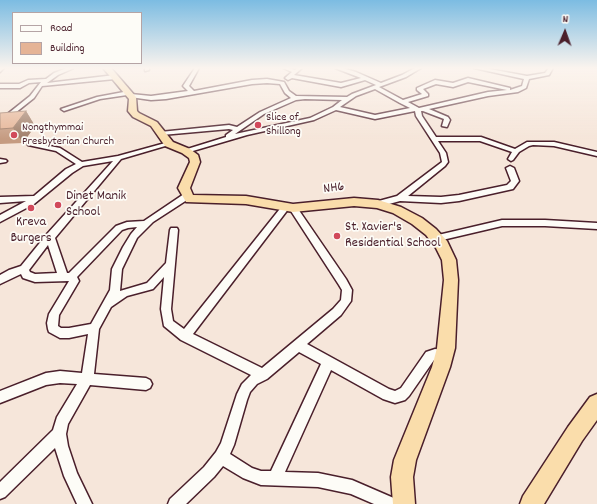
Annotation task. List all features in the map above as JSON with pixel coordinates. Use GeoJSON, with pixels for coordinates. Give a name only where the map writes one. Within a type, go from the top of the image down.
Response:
{"type":"FeatureCollection","features":[{"type":"Feature","properties":{"kind":"highway"},"geometry":{"type":"LineString","coordinates":[[128,92],[133,99],[133,111],[136,115],[154,124],[166,138],[194,157],[195,162],[184,188],[187,196]]}},
{"type":"Feature","properties":{"kind":"highway","name":"NH6"},"geometry":{"type":"LineString","coordinates":[[187,196],[198,200],[246,200],[290,208],[354,202],[378,204],[405,214],[438,238],[446,252],[451,270],[450,302],[445,355],[405,460],[402,477],[404,504]]}},
{"type":"Feature","properties":{"kind":"highway"},"geometry":{"type":"LineString","coordinates":[[531,504],[575,434],[597,404]]}},
{"type":"Feature","properties":{"kind":"street"},"geometry":{"type":"LineString","coordinates":[[0,123],[32,97],[35,92]]}},
{"type":"Feature","properties":{"kind":"street"},"geometry":{"type":"LineString","coordinates":[[64,109],[100,98],[130,94],[157,98],[201,92]]}},
{"type":"Feature","properties":{"kind":"street"},"geometry":{"type":"LineString","coordinates":[[286,92],[295,98]]}},
{"type":"Feature","properties":{"kind":"street"},"geometry":{"type":"LineString","coordinates":[[186,151],[222,140],[320,116],[348,99],[365,92]]}},
{"type":"Feature","properties":{"kind":"street"},"geometry":{"type":"LineString","coordinates":[[386,92],[402,102],[446,118],[447,120],[445,126]]}},
{"type":"Feature","properties":{"kind":"street"},"geometry":{"type":"LineString","coordinates":[[402,102],[426,95],[422,92]]}},
{"type":"Feature","properties":{"kind":"street"},"geometry":{"type":"LineString","coordinates":[[335,108],[375,117],[488,94],[511,92]]}},
{"type":"Feature","properties":{"kind":"street"},"geometry":{"type":"LineString","coordinates":[[222,140],[270,108],[295,98],[348,99]]}},
{"type":"Feature","properties":{"kind":"street"},"geometry":{"type":"LineString","coordinates":[[400,198],[445,162],[443,153],[419,116],[419,109]]}},
{"type":"Feature","properties":{"kind":"street"},"geometry":{"type":"LineString","coordinates":[[0,219],[36,198],[69,171],[81,164],[119,158],[166,138],[229,127],[239,129]]}},
{"type":"Feature","properties":{"kind":"street"},"geometry":{"type":"LineString","coordinates":[[434,139],[481,139],[516,151]]}},
{"type":"Feature","properties":{"kind":"street"},"geometry":{"type":"LineString","coordinates":[[511,159],[516,151],[527,144],[541,142],[597,154]]}},
{"type":"Feature","properties":{"kind":"street"},"geometry":{"type":"LineString","coordinates":[[30,144],[58,148],[81,164]]}},
{"type":"Feature","properties":{"kind":"street"},"geometry":{"type":"LineString","coordinates":[[0,280],[12,273],[24,269],[50,236],[119,158]]}},
{"type":"Feature","properties":{"kind":"street"},"geometry":{"type":"LineString","coordinates":[[378,204],[400,198],[440,200],[459,198],[510,187],[515,181],[510,168]]}},
{"type":"Feature","properties":{"kind":"street"},"geometry":{"type":"LineString","coordinates":[[0,492],[58,434],[62,422],[86,380],[89,369],[94,328],[115,290],[117,269],[134,236],[158,213],[187,196]]}},
{"type":"Feature","properties":{"kind":"street"},"geometry":{"type":"LineString","coordinates":[[0,200],[36,198]]}},
{"type":"Feature","properties":{"kind":"street"},"geometry":{"type":"LineString","coordinates":[[175,504],[209,472],[221,457],[227,445],[241,398],[246,388],[253,380],[263,374],[337,312],[346,301],[347,290],[343,282],[290,208],[185,336]]}},
{"type":"Feature","properties":{"kind":"street"},"geometry":{"type":"LineString","coordinates":[[438,238],[502,223],[597,226]]}},
{"type":"Feature","properties":{"kind":"street"},"geometry":{"type":"LineString","coordinates":[[67,277],[118,228],[127,225],[145,224]]}},
{"type":"Feature","properties":{"kind":"street"},"geometry":{"type":"LineString","coordinates":[[174,230],[166,316],[168,323],[185,336],[263,374]]}},
{"type":"Feature","properties":{"kind":"street"},"geometry":{"type":"LineString","coordinates":[[50,236],[67,277]]}},
{"type":"Feature","properties":{"kind":"street"},"geometry":{"type":"LineString","coordinates":[[106,306],[124,293],[150,286],[171,264]]}},
{"type":"Feature","properties":{"kind":"street"},"geometry":{"type":"LineString","coordinates":[[24,269],[26,275],[35,278],[45,279],[67,277],[74,281],[54,314],[52,323],[53,329],[60,333],[69,333],[94,328]]}},
{"type":"Feature","properties":{"kind":"street"},"geometry":{"type":"LineString","coordinates":[[298,345],[387,395],[395,397],[401,396],[405,392],[430,356],[436,354],[445,355]]}},
{"type":"Feature","properties":{"kind":"street"},"geometry":{"type":"LineString","coordinates":[[275,479],[328,362]]}},
{"type":"Feature","properties":{"kind":"street"},"geometry":{"type":"LineString","coordinates":[[0,397],[46,379],[60,377],[146,384]]}},
{"type":"Feature","properties":{"kind":"street"},"geometry":{"type":"LineString","coordinates":[[58,434],[71,476],[84,504]]}},
{"type":"Feature","properties":{"kind":"street"},"geometry":{"type":"LineString","coordinates":[[221,457],[248,474],[261,478],[318,480],[334,483],[352,487],[391,504]]}},
{"type":"Feature","properties":{"kind":"building"},"geometry":{"type":"Polygon","coordinates":[[[26,111],[13,128],[0,129],[0,113],[26,111]]]}},
{"type":"Feature","properties":{"kind":"place","name":"Slice of Shillong"},"geometry":{"type":"Point","coordinates":[258,125]}},
{"type":"Feature","properties":{"kind":"place","name":"Nongthymmai Presbyterian Church"},"geometry":{"type":"Point","coordinates":[14,135]}},
{"type":"Feature","properties":{"kind":"place","name":"Dinet Manik School"},"geometry":{"type":"Point","coordinates":[58,205]}},
{"type":"Feature","properties":{"kind":"place","name":"Kreva Burgers"},"geometry":{"type":"Point","coordinates":[31,208]}},
{"type":"Feature","properties":{"kind":"place","name":"St. Xavier's Residential School"},"geometry":{"type":"Point","coordinates":[337,236]}}]}
